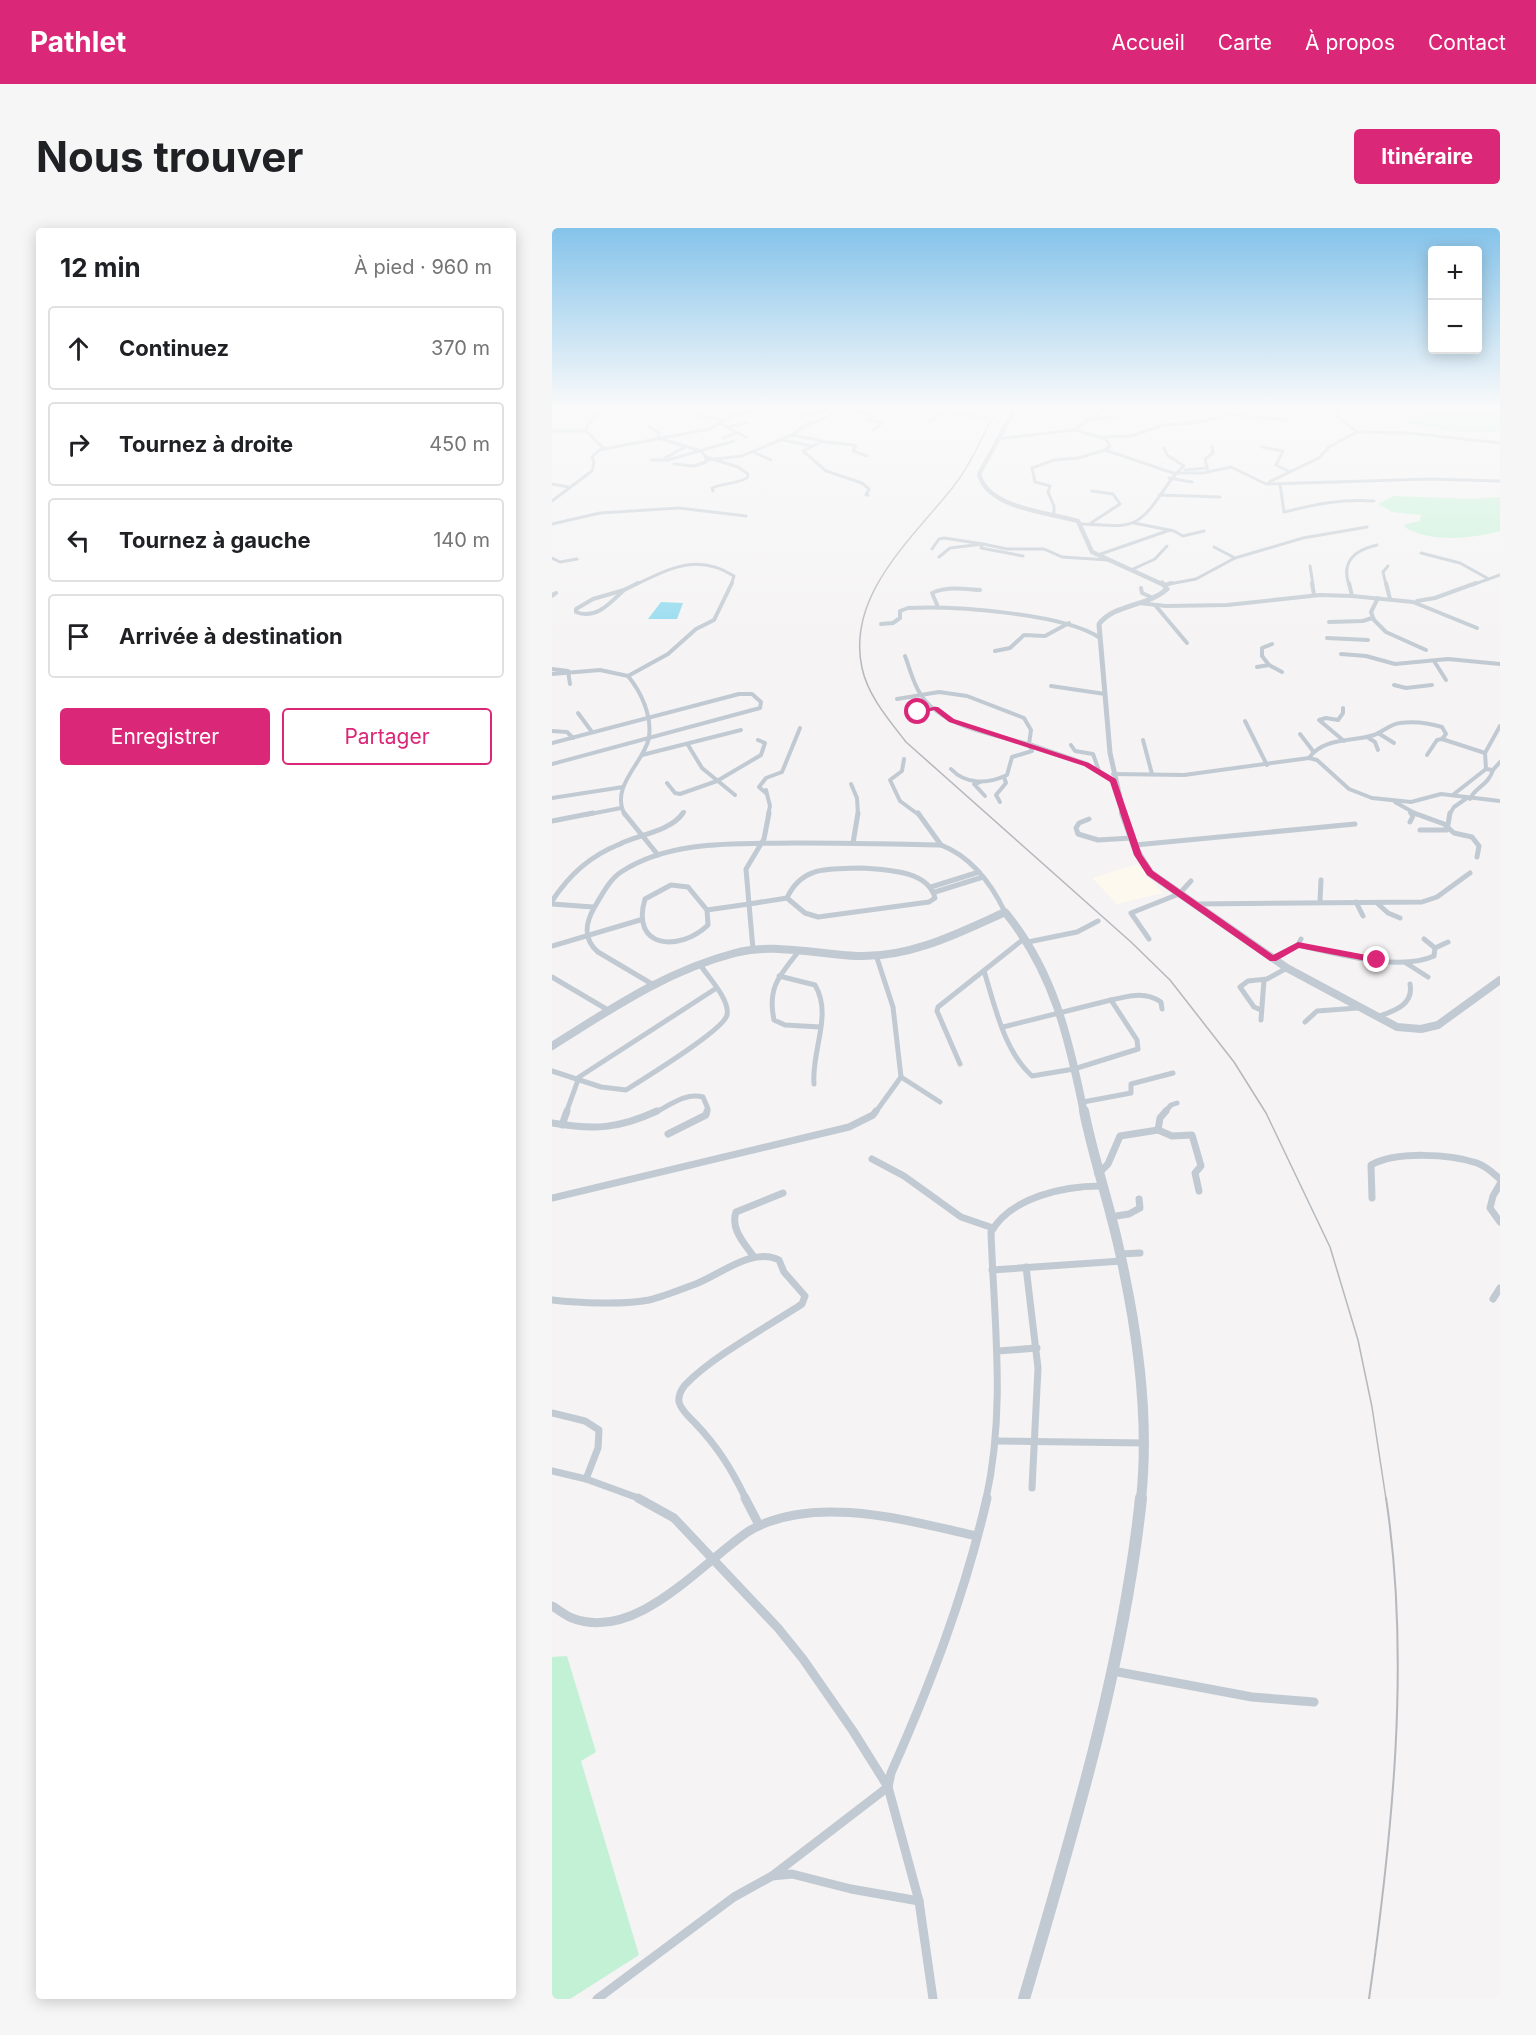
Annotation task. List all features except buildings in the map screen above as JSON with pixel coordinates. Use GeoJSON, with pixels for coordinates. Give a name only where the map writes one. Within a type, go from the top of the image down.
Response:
{"type":"FeatureCollection","features":[{"type":"Feature","properties":{"kind":"street"},"geometry":{"type":"LineString","coordinates":[[552,501],[565,490]]}},
{"type":"Feature","properties":{"kind":"street"},"geometry":{"type":"LineString","coordinates":[[868,495],[866,495],[869,490]]}},
{"type":"Feature","properties":{"kind":"street"},"geometry":{"type":"LineString","coordinates":[[987,490],[997,498],[1011,503],[1076,520],[1081,524],[1088,547],[1098,555],[1164,585],[1196,579],[1235,558],[1324,532],[1367,527]]}},
{"type":"Feature","properties":{"kind":"street"},"geometry":{"type":"LineString","coordinates":[[1049,490],[1054,514]]}},
{"type":"Feature","properties":{"kind":"street"},"geometry":{"type":"LineString","coordinates":[[1133,523],[1162,490]]}},
{"type":"Feature","properties":{"kind":"street"},"geometry":{"type":"LineString","coordinates":[[1281,490],[1284,512],[1327,501],[1346,499],[1374,501]]}},
{"type":"Feature","properties":{"kind":"street"},"geometry":{"type":"LineString","coordinates":[[1091,523],[1120,504],[1113,494],[1092,491]]}},
{"type":"Feature","properties":{"kind":"street"},"geometry":{"type":"LineString","coordinates":[[1159,495],[1220,497]]}},
{"type":"Feature","properties":{"kind":"street"},"geometry":{"type":"LineString","coordinates":[[552,524],[607,512],[679,508],[746,516]]}},
{"type":"Feature","properties":{"kind":"street"},"geometry":{"type":"LineString","coordinates":[[1081,524],[1114,526],[1133,523],[1170,530],[1184,536],[1204,531]]}},
{"type":"Feature","properties":{"kind":"street"},"geometry":{"type":"LineString","coordinates":[[1098,555],[1170,530]]}},
{"type":"Feature","properties":{"kind":"street"},"geometry":{"type":"LineString","coordinates":[[932,549],[939,539],[945,538],[1007,549],[1044,549],[1062,557],[1108,560]]}},
{"type":"Feature","properties":{"kind":"street"},"geometry":{"type":"LineString","coordinates":[[983,544],[981,548],[988,551],[1023,556]]}},
{"type":"Feature","properties":{"kind":"street"},"geometry":{"type":"LineString","coordinates":[[939,557],[950,548],[983,544]]}},
{"type":"Feature","properties":{"kind":"street"},"geometry":{"type":"LineString","coordinates":[[1352,596],[1346,573],[1349,559],[1360,549],[1377,545]]}},
{"type":"Feature","properties":{"kind":"street"},"geometry":{"type":"LineString","coordinates":[[1131,570],[1155,559],[1167,546]]}},
{"type":"Feature","properties":{"kind":"street"},"geometry":{"type":"LineString","coordinates":[[1214,547],[1235,558]]}},
{"type":"Feature","properties":{"kind":"street"},"geometry":{"type":"LineString","coordinates":[[1421,553],[1460,563],[1487,578]]}},
{"type":"Feature","properties":{"kind":"street"},"geometry":{"type":"LineString","coordinates":[[552,558],[560,562],[577,559]]}},
{"type":"Feature","properties":{"kind":"street"},"geometry":{"type":"LineString","coordinates":[[624,590],[600,611],[585,616],[576,612],[576,609],[585,603],[624,590],[663,571],[691,564],[717,567],[734,576],[732,586],[714,620],[696,629],[668,654],[628,676]]}},
{"type":"Feature","properties":{"kind":"street"},"geometry":{"type":"LineString","coordinates":[[1310,566],[1314,595]]}},
{"type":"Feature","properties":{"kind":"street"},"geometry":{"type":"LineString","coordinates":[[1388,566],[1383,572],[1390,599]]}},
{"type":"Feature","properties":{"kind":"street"},"geometry":{"type":"LineString","coordinates":[[1413,602],[1436,598],[1500,575]]}},
{"type":"Feature","properties":{"kind":"street"},"geometry":{"type":"LineString","coordinates":[[1164,585],[1166,590],[1153,598],[1117,610],[1102,619],[1099,624],[1108,750],[1113,777],[1133,841],[1150,873],[1287,968],[1358,1008],[1402,1029],[1421,1029],[1438,1024],[1475,1000],[1500,980]]}},
{"type":"Feature","properties":{"kind":"street"},"geometry":{"type":"LineString","coordinates":[[938,607],[932,593],[934,591],[948,588],[980,590]]}},
{"type":"Feature","properties":{"kind":"street"},"geometry":{"type":"LineString","coordinates":[[1141,588],[1142,593],[1153,598]]}},
{"type":"Feature","properties":{"kind":"street"},"geometry":{"type":"LineString","coordinates":[[1139,603],[1236,605],[1314,595],[1352,596],[1413,602],[1477,628]]}},
{"type":"Feature","properties":{"kind":"street"},"geometry":{"type":"LineString","coordinates":[[1378,598],[1371,612],[1372,618],[1397,638],[1426,650]]}},
{"type":"Feature","properties":{"kind":"street"},"geometry":{"type":"LineString","coordinates":[[1155,605],[1187,643]]}},
{"type":"Feature","properties":{"kind":"street"},"geometry":{"type":"LineString","coordinates":[[880,624],[895,622],[900,618],[900,611],[903,609],[938,607],[996,612],[1069,623],[1090,630],[1100,638]]}},
{"type":"Feature","properties":{"kind":"street"},"geometry":{"type":"LineString","coordinates":[[1329,622],[1372,618]]}},
{"type":"Feature","properties":{"kind":"street"},"geometry":{"type":"LineString","coordinates":[[995,651],[1012,647],[1024,635],[1046,636],[1069,623]]}},
{"type":"Feature","properties":{"kind":"street"},"geometry":{"type":"LineString","coordinates":[[1327,638],[1368,640]]}},
{"type":"Feature","properties":{"kind":"street"},"geometry":{"type":"LineString","coordinates":[[1269,666],[1262,656],[1262,648],[1272,644]]}},
{"type":"Feature","properties":{"kind":"street"},"geometry":{"type":"LineString","coordinates":[[1341,654],[1366,656],[1395,664],[1448,659],[1500,664]]}},
{"type":"Feature","properties":{"kind":"street"},"geometry":{"type":"LineString","coordinates":[[905,656],[920,695],[926,702],[952,720],[1051,751],[1113,777],[1152,774],[1184,776],[1309,758],[1317,760],[1349,789],[1372,798],[1411,802],[1442,794],[1500,801]]}},
{"type":"Feature","properties":{"kind":"street"},"geometry":{"type":"LineString","coordinates":[[1434,662],[1446,680]]}},
{"type":"Feature","properties":{"kind":"street"},"geometry":{"type":"LineString","coordinates":[[1257,667],[1269,666],[1282,672]]}},
{"type":"Feature","properties":{"kind":"street"},"geometry":{"type":"LineString","coordinates":[[552,671],[607,671],[628,676],[640,691],[648,718],[649,738],[623,787],[621,808],[628,821],[658,855]]}},
{"type":"Feature","properties":{"kind":"street"},"geometry":{"type":"LineString","coordinates":[[568,671],[570,684]]}},
{"type":"Feature","properties":{"kind":"street"},"geometry":{"type":"LineString","coordinates":[[1394,685],[1406,688],[1432,684]]}},
{"type":"Feature","properties":{"kind":"street"},"geometry":{"type":"LineString","coordinates":[[1051,686],[1104,694]]}},
{"type":"Feature","properties":{"kind":"street"},"geometry":{"type":"LineString","coordinates":[[897,699],[939,692],[959,693],[1019,716],[1030,726],[1032,737],[1029,744],[1032,751],[1012,757],[1009,761],[1008,774],[1004,777],[974,784],[985,796]]}},
{"type":"Feature","properties":{"kind":"street"},"geometry":{"type":"LineString","coordinates":[[552,743],[739,694],[752,694],[760,702],[760,708],[750,711],[552,764]]}},
{"type":"Feature","properties":{"kind":"street"},"geometry":{"type":"LineString","coordinates":[[915,717],[919,712],[935,708]]}},
{"type":"Feature","properties":{"kind":"street"},"geometry":{"type":"LineString","coordinates":[[1343,708],[1343,714],[1338,720],[1326,718],[1319,720],[1344,741]]}},
{"type":"Feature","properties":{"kind":"street"},"geometry":{"type":"LineString","coordinates":[[578,713],[592,732]]}},
{"type":"Feature","properties":{"kind":"street"},"geometry":{"type":"LineString","coordinates":[[1245,721],[1267,765]]}},
{"type":"Feature","properties":{"kind":"street"},"geometry":{"type":"LineString","coordinates":[[1309,758],[1313,751],[1344,741],[1378,734],[1394,724],[1431,723],[1446,730],[1442,739]]}},
{"type":"Feature","properties":{"kind":"street"},"geometry":{"type":"LineString","coordinates":[[1486,769],[1485,753],[1500,726]]}},
{"type":"Feature","properties":{"kind":"street"},"geometry":{"type":"LineString","coordinates":[[753,949],[746,869],[762,843],[770,807],[766,792],[759,787],[766,778],[782,772],[800,728]]}},
{"type":"Feature","properties":{"kind":"street"},"geometry":{"type":"LineString","coordinates":[[642,755],[741,730]]}},
{"type":"Feature","properties":{"kind":"street"},"geometry":{"type":"LineString","coordinates":[[552,731],[567,732],[573,738]]}},
{"type":"Feature","properties":{"kind":"street"},"geometry":{"type":"LineString","coordinates":[[1300,734],[1313,751]]}},
{"type":"Feature","properties":{"kind":"street"},"geometry":{"type":"LineString","coordinates":[[1378,734],[1394,743]]}},
{"type":"Feature","properties":{"kind":"street"},"geometry":{"type":"LineString","coordinates":[[1367,737],[1375,742],[1378,750]]}},
{"type":"Feature","properties":{"kind":"street"},"geometry":{"type":"LineString","coordinates":[[1427,755],[1437,740],[1442,739],[1485,753]]}},
{"type":"Feature","properties":{"kind":"street"},"geometry":{"type":"LineString","coordinates":[[667,783],[675,793],[680,794],[717,781],[761,755],[765,743],[758,740]]}},
{"type":"Feature","properties":{"kind":"street"},"geometry":{"type":"LineString","coordinates":[[1143,740],[1152,774]]}},
{"type":"Feature","properties":{"kind":"street"},"geometry":{"type":"LineString","coordinates":[[688,745],[702,768],[735,795]]}},
{"type":"Feature","properties":{"kind":"street"},"geometry":{"type":"LineString","coordinates":[[1071,745],[1075,751],[1093,754],[1099,771]]}},
{"type":"Feature","properties":{"kind":"street"},"geometry":{"type":"LineString","coordinates":[[1491,745],[1500,748]]}},
{"type":"Feature","properties":{"kind":"street"},"geometry":{"type":"LineString","coordinates":[[1009,761],[1051,751]]}},
{"type":"Feature","properties":{"kind":"street"},"geometry":{"type":"LineString","coordinates":[[904,759],[902,771],[890,780],[891,785],[900,801],[916,811],[940,845]]}},
{"type":"Feature","properties":{"kind":"street"},"geometry":{"type":"LineString","coordinates":[[1420,830],[1446,831],[1452,808],[1469,798],[1493,778],[1493,770],[1500,762]]}},
{"type":"Feature","properties":{"kind":"street"},"geometry":{"type":"LineString","coordinates":[[951,769],[960,779],[984,782]]}},
{"type":"Feature","properties":{"kind":"street"},"geometry":{"type":"LineString","coordinates":[[1454,795],[1486,769],[1493,770]]}},
{"type":"Feature","properties":{"kind":"street"},"geometry":{"type":"LineString","coordinates":[[1000,802],[996,795],[1006,783],[1004,777]]}},
{"type":"Feature","properties":{"kind":"street"},"geometry":{"type":"LineString","coordinates":[[851,784],[857,791],[859,801],[853,843]]}},
{"type":"Feature","properties":{"kind":"street"},"geometry":{"type":"LineString","coordinates":[[552,798],[623,787]]}},
{"type":"Feature","properties":{"kind":"street"},"geometry":{"type":"LineString","coordinates":[[1395,802],[1410,812],[1446,825],[1454,833],[1474,840],[1479,846],[1477,857]]}},
{"type":"Feature","properties":{"kind":"street"},"geometry":{"type":"LineString","coordinates":[[552,821],[621,808]]}},
{"type":"Feature","properties":{"kind":"street"},"geometry":{"type":"LineString","coordinates":[[593,907],[552,903],[563,882],[586,860],[641,835],[672,824],[684,812]]}},
{"type":"Feature","properties":{"kind":"street"},"geometry":{"type":"LineString","coordinates":[[1410,812],[1413,816],[1410,822]]}},
{"type":"Feature","properties":{"kind":"street"},"geometry":{"type":"LineString","coordinates":[[1089,819],[1079,823],[1076,828],[1078,834],[1085,838],[1133,841],[1355,824]]}},
{"type":"Feature","properties":{"kind":"street"},"geometry":{"type":"LineString","coordinates":[[652,984],[598,952],[591,946],[586,935],[593,907],[605,889],[620,873],[638,862],[658,855],[704,846],[762,843],[940,845],[959,855],[981,875],[1026,940],[1040,965],[1059,1012],[1083,1102],[1098,1175],[1121,1257],[1137,1356],[1144,1443],[1138,1522],[1126,1610],[1113,1671],[1024,1999]]}},
{"type":"Feature","properties":{"kind":"street"},"geometry":{"type":"LineString","coordinates":[[830,868],[862,868],[894,872],[918,879],[933,890],[935,898],[929,902],[837,916],[811,915],[800,910],[787,898],[791,886],[799,878],[808,873],[830,868]]}},
{"type":"Feature","properties":{"kind":"street"},"geometry":{"type":"LineString","coordinates":[[1193,904],[1320,901],[1376,903],[1431,900],[1445,893],[1462,876],[1470,873]]}},
{"type":"Feature","properties":{"kind":"street"},"geometry":{"type":"LineString","coordinates":[[933,890],[981,875]]}},
{"type":"Feature","properties":{"kind":"street"},"geometry":{"type":"LineString","coordinates":[[1320,901],[1321,880]]}},
{"type":"Feature","properties":{"kind":"street"},"geometry":{"type":"LineString","coordinates":[[1149,939],[1131,913],[1179,894],[1191,881]]}},
{"type":"Feature","properties":{"kind":"street"},"geometry":{"type":"LineString","coordinates":[[671,885],[688,887],[707,910],[708,925],[704,932],[697,936],[676,942],[666,942],[650,937],[641,927],[640,920],[645,899],[671,885]]}},
{"type":"Feature","properties":{"kind":"street"},"geometry":{"type":"LineString","coordinates":[[707,910],[787,898]]}},
{"type":"Feature","properties":{"kind":"street"},"geometry":{"type":"LineString","coordinates":[[1356,902],[1363,916]]}},
{"type":"Feature","properties":{"kind":"street"},"geometry":{"type":"LineString","coordinates":[[1376,903],[1385,911],[1400,918]]}},
{"type":"Feature","properties":{"kind":"street"},"geometry":{"type":"LineString","coordinates":[[552,1046],[652,984],[753,949],[876,955],[913,949],[944,940],[1005,912]]}},
{"type":"Feature","properties":{"kind":"street"},"geometry":{"type":"LineString","coordinates":[[552,946],[640,920]]}},
{"type":"Feature","properties":{"kind":"street"},"geometry":{"type":"LineString","coordinates":[[960,1064],[937,1011],[941,1004],[1026,940],[1077,932],[1098,921]]}},
{"type":"Feature","properties":{"kind":"street"},"geometry":{"type":"LineString","coordinates":[[1273,959],[1299,942],[1373,960],[1405,963],[1430,960],[1434,956],[1434,948],[1424,939]]}},
{"type":"Feature","properties":{"kind":"street"},"geometry":{"type":"LineString","coordinates":[[1434,948],[1448,942]]}},
{"type":"Feature","properties":{"kind":"street"},"geometry":{"type":"LineString","coordinates":[[799,951],[772,986],[770,995],[774,1020],[780,1024],[820,1027]]}},
{"type":"Feature","properties":{"kind":"street"},"geometry":{"type":"LineString","coordinates":[[552,1198],[849,1127],[873,1115],[901,1077],[894,1031],[894,1007],[876,955]]}},
{"type":"Feature","properties":{"kind":"street"},"geometry":{"type":"LineString","coordinates":[[1405,963],[1428,977]]}},
{"type":"Feature","properties":{"kind":"street"},"geometry":{"type":"LineString","coordinates":[[552,1071],[619,1091],[632,1087],[723,1023],[726,1009],[700,966]]}},
{"type":"Feature","properties":{"kind":"street"},"geometry":{"type":"LineString","coordinates":[[1261,1010],[1254,1006],[1240,987],[1247,981],[1264,980],[1287,968]]}},
{"type":"Feature","properties":{"kind":"street"},"geometry":{"type":"LineString","coordinates":[[984,971],[1003,1027],[1023,1071],[1032,1076],[1074,1069],[1138,1048],[1137,1041],[1111,1000]]}},
{"type":"Feature","properties":{"kind":"street"},"geometry":{"type":"LineString","coordinates":[[779,976],[810,983],[819,989],[823,1006],[811,1072],[814,1084]]}},
{"type":"Feature","properties":{"kind":"street"},"geometry":{"type":"LineString","coordinates":[[552,977],[608,1010]]}},
{"type":"Feature","properties":{"kind":"street"},"geometry":{"type":"LineString","coordinates":[[1261,1020],[1264,980]]}},
{"type":"Feature","properties":{"kind":"street"},"geometry":{"type":"LineString","coordinates":[[1377,1017],[1405,1005],[1410,999],[1410,984]]}},
{"type":"Feature","properties":{"kind":"street"},"geometry":{"type":"LineString","coordinates":[[562,1125],[577,1079],[715,989]]}},
{"type":"Feature","properties":{"kind":"street"},"geometry":{"type":"LineString","coordinates":[[1003,1027],[1059,1012],[1145,994],[1161,1002],[1162,1010]]}},
{"type":"Feature","properties":{"kind":"street"},"geometry":{"type":"LineString","coordinates":[[1305,1022],[1317,1011],[1358,1008]]}},
{"type":"Feature","properties":{"kind":"street"},"geometry":{"type":"LineString","coordinates":[[1083,1102],[1131,1093],[1131,1084],[1173,1072]]}},
{"type":"Feature","properties":{"kind":"street"},"geometry":{"type":"LineString","coordinates":[[901,1077],[939,1102]]}},
{"type":"Feature","properties":{"kind":"street"},"geometry":{"type":"LineString","coordinates":[[552,1123],[584,1130],[608,1128],[642,1118],[690,1095],[703,1097],[708,1109],[706,1115],[668,1134]]}},
{"type":"Feature","properties":{"kind":"street"},"geometry":{"type":"LineString","coordinates":[[1158,1130],[1160,1118],[1171,1105],[1177,1102]]}},
{"type":"Feature","properties":{"kind":"street"},"geometry":{"type":"LineString","coordinates":[[1098,1175],[1108,1164],[1120,1136],[1158,1130],[1172,1136],[1192,1135],[1201,1166],[1196,1173],[1199,1191]]}},
{"type":"Feature","properties":{"kind":"street"},"geometry":{"type":"LineString","coordinates":[[1372,1198],[1371,1165],[1375,1161],[1390,1158],[1418,1157],[1476,1163],[1500,1179]]}},
{"type":"Feature","properties":{"kind":"street"},"geometry":{"type":"LineString","coordinates":[[872,1159],[904,1176],[961,1217],[993,1228]]}},
{"type":"Feature","properties":{"kind":"street"},"geometry":{"type":"LineString","coordinates":[[1500,1184],[1493,1196],[1490,1208],[1500,1222]]}},
{"type":"Feature","properties":{"kind":"street"},"geometry":{"type":"LineString","coordinates":[[597,1999],[734,1897],[772,1876],[888,1787],[891,1773],[928,1693],[948,1637],[988,1488],[996,1441],[998,1352],[991,1232],[1019,1206],[1045,1192],[1070,1186],[1101,1186]]}},
{"type":"Feature","properties":{"kind":"street"},"geometry":{"type":"LineString","coordinates":[[754,1257],[734,1225],[733,1217],[736,1212],[783,1193]]}},
{"type":"Feature","properties":{"kind":"street"},"geometry":{"type":"LineString","coordinates":[[1110,1217],[1135,1212],[1140,1208],[1139,1199]]}},
{"type":"Feature","properties":{"kind":"street"},"geometry":{"type":"LineString","coordinates":[[992,1270],[1121,1257],[1140,1252]]}},
{"type":"Feature","properties":{"kind":"street"},"geometry":{"type":"LineString","coordinates":[[552,1300],[580,1302],[648,1300],[697,1283],[754,1257],[775,1256],[784,1272],[803,1292],[805,1299],[792,1311],[710,1365],[684,1386],[679,1394],[679,1403],[684,1412],[715,1444],[728,1463],[759,1526]]}},
{"type":"Feature","properties":{"kind":"street"},"geometry":{"type":"LineString","coordinates":[[1026,1268],[1037,1348],[1036,1441],[1032,1488]]}},
{"type":"Feature","properties":{"kind":"street"},"geometry":{"type":"LineString","coordinates":[[1492,1299],[1500,1288]]}},
{"type":"Feature","properties":{"kind":"street"},"geometry":{"type":"LineString","coordinates":[[998,1352],[1037,1348]]}},
{"type":"Feature","properties":{"kind":"street"},"geometry":{"type":"LineString","coordinates":[[552,1413],[591,1421],[598,1426],[601,1436],[586,1479]]}},
{"type":"Feature","properties":{"kind":"street"},"geometry":{"type":"LineString","coordinates":[[996,1441],[1144,1443]]}},
{"type":"Feature","properties":{"kind":"street"},"geometry":{"type":"LineString","coordinates":[[552,1471],[586,1479],[656,1506],[674,1518],[778,1628],[803,1659],[853,1731],[888,1787],[919,1901],[933,1999]]}},
{"type":"Feature","properties":{"kind":"street"},"geometry":{"type":"LineString","coordinates":[[552,1606],[575,1619],[610,1622],[638,1614],[664,1598],[713,1557],[759,1526],[828,1511],[863,1512],[976,1536]]}},
{"type":"Feature","properties":{"kind":"street"},"geometry":{"type":"LineString","coordinates":[[1113,1671],[1252,1697],[1314,1702]]}},
{"type":"Feature","properties":{"kind":"street"},"geometry":{"type":"LineString","coordinates":[[772,1876],[792,1874],[851,1890],[919,1901]]}},
{"type":"Feature","properties":{"kind":"shaded area"},"geometry":{"type":"Polygon","coordinates":[[[1138,864],[1163,893],[1117,904],[1092,878],[1138,864]]]}},
{"type":"Feature","properties":{"kind":"green space"},"geometry":{"type":"Polygon","coordinates":[[[1394,496],[1472,499],[1500,497],[1500,531],[1451,538],[1427,536],[1404,527],[1406,524],[1420,521],[1421,515],[1392,512],[1378,504],[1394,496]]]}},
{"type":"Feature","properties":{"kind":"green space"},"geometry":{"type":"Polygon","coordinates":[[[567,1656],[596,1752],[581,1761],[639,1955],[570,1999],[552,1999],[552,1657],[567,1656]]]}},
{"type":"Feature","properties":{"kind":"water"},"geometry":{"type":"Polygon","coordinates":[[[661,602],[683,603],[677,619],[648,619],[661,602]]]}},
{"type":"Feature","properties":{"kind":"railway"},"geometry":{"type":"LineString","coordinates":[[951,490],[902,547],[873,592],[864,616],[860,641],[862,668],[869,688],[906,742],[1131,942],[1170,980],[1234,1062],[1266,1113],[1330,1247],[1358,1340],[1372,1407],[1386,1499]]}},
{"type":"Feature","properties":{"kind":"railway"},"geometry":{"type":"LineString","coordinates":[[1369,1999],[1391,1812],[1398,1685],[1393,1559],[1386,1498]]}},
{"type":"Feature","properties":{"kind":"route"},"geometry":{"type":"LineString","coordinates":[[918,712],[935,708],[952,720],[1087,764],[1113,780],[1138,855],[1150,873],[1273,959],[1298,945],[1377,960]]}}]}
